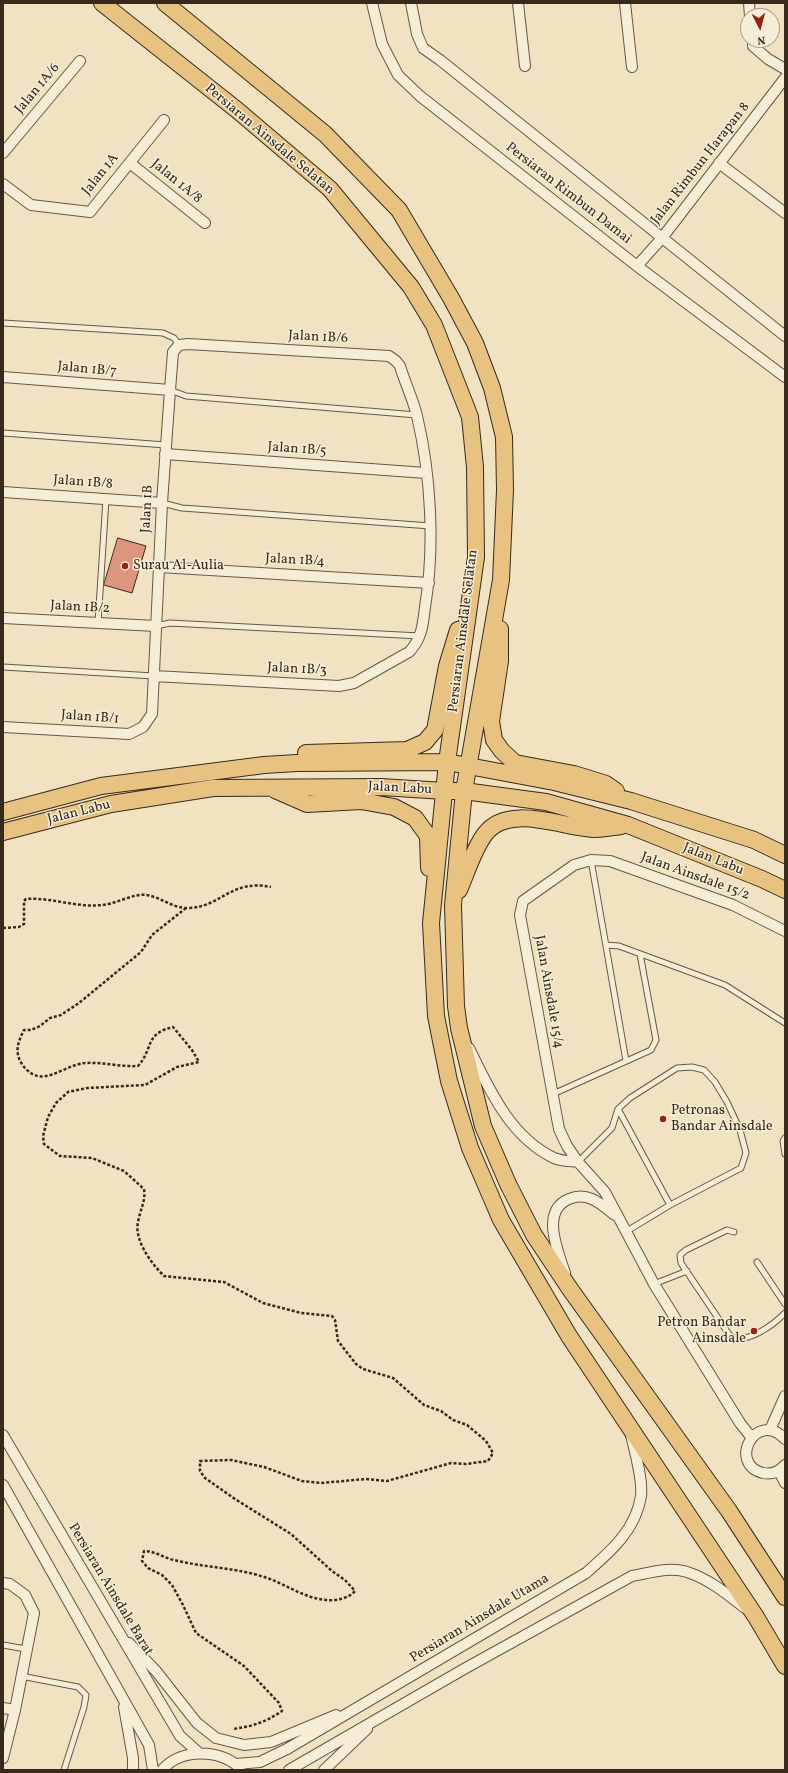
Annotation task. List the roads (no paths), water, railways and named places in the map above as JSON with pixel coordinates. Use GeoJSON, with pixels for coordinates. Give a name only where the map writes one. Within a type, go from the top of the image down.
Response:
{"type":"FeatureCollection","features":[{"type":"Feature","properties":{"kind":"main road","name":"Persiaran Ainsdale Selatan"},"geometry":{"type":"LineString","coordinates":[[102,3],[236,110],[330,189],[411,287],[434,325],[470,417],[475,467],[476,557],[447,762],[433,905]]}},
{"type":"Feature","properties":{"kind":"main road","name":"Persiaran Ainsdale Selatan"},"geometry":{"type":"LineString","coordinates":[[165,3],[326,134],[399,210],[451,298],[480,356],[492,388],[504,437],[505,490],[501,580],[464,791],[453,905],[454,954],[459,1028],[483,1126],[508,1184],[534,1235],[570,1289],[725,1505],[785,1598]]}},
{"type":"Feature","properties":{"kind":"main road"},"geometry":{"type":"LineString","coordinates":[[264,765],[296,754],[326,751],[407,750],[425,742],[435,730],[454,638],[469,599]]}},
{"type":"Feature","properties":{"kind":"main road"},"geometry":{"type":"LineString","coordinates":[[497,606],[501,636],[500,655],[491,721],[494,740],[502,752],[515,763],[552,769],[606,784],[631,801]]}},
{"type":"Feature","properties":{"kind":"main road","name":"Jalan Labu"},"geometry":{"type":"LineString","coordinates":[[3,812],[101,786],[264,765],[298,763],[447,762],[554,782],[631,801],[754,840],[785,855]]}},
{"type":"Feature","properties":{"kind":"main road","name":"Jalan Labu"},"geometry":{"type":"LineString","coordinates":[[3,832],[111,804],[213,788],[381,787],[464,791],[546,802],[628,825],[762,879],[785,890]]}},
{"type":"Feature","properties":{"kind":"main road"},"geometry":{"type":"LineString","coordinates":[[270,788],[307,804],[361,801],[394,808],[415,818],[428,836],[428,862],[433,905],[431,923],[432,964],[436,1016],[450,1081],[470,1148],[501,1220],[570,1336],[756,1617],[785,1666]]}},
{"type":"Feature","properties":{"kind":"main road"},"geometry":{"type":"LineString","coordinates":[[453,905],[474,854],[485,834],[499,824],[522,818],[596,829],[628,825]]}},
{"type":"Feature","properties":{"kind":"street","name":"Persiaran Rimbun Damai"},"geometry":{"type":"LineString","coordinates":[[372,3],[382,44],[398,75],[420,96],[637,266],[785,378]]}},
{"type":"Feature","properties":{"kind":"street","name":"Persiaran Rimbun Damai"},"geometry":{"type":"LineString","coordinates":[[411,3],[417,34],[423,48],[785,336]]}},
{"type":"Feature","properties":{"kind":"street"},"geometry":{"type":"LineString","coordinates":[[518,3],[525,66]]}},
{"type":"Feature","properties":{"kind":"street"},"geometry":{"type":"LineString","coordinates":[[625,3],[632,67]]}},
{"type":"Feature","properties":{"kind":"street"},"geometry":{"type":"LineString","coordinates":[[755,48],[768,59],[785,69]]}},
{"type":"Feature","properties":{"kind":"street","name":"Jalan 1A/6"},"geometry":{"type":"LineString","coordinates":[[3,153],[80,61]]}},
{"type":"Feature","properties":{"kind":"street","name":"Jalan Rimbun Harapan 8"},"geometry":{"type":"LineString","coordinates":[[637,266],[662,238],[785,78]]}},
{"type":"Feature","properties":{"kind":"street","name":"Jalan 1A"},"geometry":{"type":"LineString","coordinates":[[3,184],[31,205],[90,212],[164,120]]}},
{"type":"Feature","properties":{"kind":"street","name":"Jalan 1A/8"},"geometry":{"type":"LineString","coordinates":[[130,162],[205,223]]}},
{"type":"Feature","properties":{"kind":"street"},"geometry":{"type":"LineString","coordinates":[[719,163],[785,213]]}},
{"type":"Feature","properties":{"kind":"street","name":"Jalan 1B/6"},"geometry":{"type":"LineString","coordinates":[[179,346],[188,344],[389,356],[396,361],[400,366],[417,415],[432,526],[429,583],[420,636]]}},
{"type":"Feature","properties":{"kind":"street","name":"Jalan 1B"},"geometry":{"type":"LineString","coordinates":[[154,676],[162,503],[170,390],[173,352],[179,346]]}},
{"type":"Feature","properties":{"kind":"street","name":"Jalan 1B/7"},"geometry":{"type":"LineString","coordinates":[[3,377],[170,390]]}},
{"type":"Feature","properties":{"kind":"street","name":"Jalan 1B/5"},"geometry":{"type":"LineString","coordinates":[[166,450],[426,473]]}},
{"type":"Feature","properties":{"kind":"street","name":"Jalan 1B/8"},"geometry":{"type":"LineString","coordinates":[[3,492],[162,503]]}},
{"type":"Feature","properties":{"kind":"street","name":"Jalan 1B/4"},"geometry":{"type":"LineString","coordinates":[[159,567],[429,583]]}},
{"type":"Feature","properties":{"kind":"street","name":"Jalan 1B/2"},"geometry":{"type":"LineString","coordinates":[[3,618],[156,626]]}},
{"type":"Feature","properties":{"kind":"street","name":"Jalan 1B/3"},"geometry":{"type":"LineString","coordinates":[[154,676],[339,686],[354,683],[409,652],[416,645],[420,636]]}},
{"type":"Feature","properties":{"kind":"street","name":"Jalan 1B/1"},"geometry":{"type":"LineString","coordinates":[[3,727],[129,734],[144,727],[152,714],[154,676]]}},
{"type":"Feature","properties":{"kind":"street","name":"Jalan Ainsdale 15/2"},"geometry":{"type":"LineString","coordinates":[[591,860],[610,861],[733,905],[785,931]]}},
{"type":"Feature","properties":{"kind":"street","name":"Jalan Ainsdale 15/4"},"geometry":{"type":"LineString","coordinates":[[591,860],[574,865],[523,901],[520,907],[520,915],[559,1129],[567,1146],[578,1162],[605,1192],[618,1218]]}},
{"type":"Feature","properties":{"kind":"street"},"geometry":{"type":"LineString","coordinates":[[459,1028],[493,1096],[529,1142],[555,1159],[578,1162]]}},
{"type":"Feature","properties":{"kind":"street"},"geometry":{"type":"LineString","coordinates":[[570,1289],[555,1242],[554,1214],[561,1202],[576,1196],[594,1199],[618,1218],[627,1231],[654,1284],[740,1423],[751,1437]]}},
{"type":"Feature","properties":{"kind":"street"},"geometry":{"type":"LineString","coordinates":[[770,1430],[785,1396]]}},
{"type":"Feature","properties":{"kind":"street","name":"Persiaran Ainsdale Utama"},"geometry":{"type":"LineString","coordinates":[[239,1767],[260,1762],[287,1750],[586,1573],[616,1547],[634,1520],[641,1496],[638,1466],[628,1423]]}},
{"type":"Feature","properties":{"kind":"street"},"geometry":{"type":"LineString","coordinates":[[785,1439],[777,1432],[763,1430],[751,1437],[746,1450],[749,1463],[753,1468],[766,1474],[782,1468],[785,1484]]}},
{"type":"Feature","properties":{"kind":"street","name":"Persiaran Ainsdale Barat"},"geometry":{"type":"LineString","coordinates":[[3,1435],[115,1628],[180,1736],[199,1753]]}},
{"type":"Feature","properties":{"kind":"street"},"geometry":{"type":"LineString","coordinates":[[3,1485],[148,1745],[153,1770]]}},
{"type":"Feature","properties":{"kind":"street"},"geometry":{"type":"LineString","coordinates":[[289,1770],[380,1717],[632,1576],[660,1571],[686,1572],[721,1588],[756,1617]]}},
{"type":"Feature","properties":{"kind":"street"},"geometry":{"type":"LineString","coordinates":[[3,1583],[10,1584],[25,1595],[34,1613],[15,1710],[3,1758]]}},
{"type":"Feature","properties":{"kind":"street"},"geometry":{"type":"LineString","coordinates":[[115,1628],[156,1671],[197,1723],[216,1738],[244,1745],[271,1742],[366,1702]]}},
{"type":"Feature","properties":{"kind":"street"},"geometry":{"type":"LineString","coordinates":[[122,1697],[133,1758],[133,1770]]}},
{"type":"Feature","properties":{"kind":"street"},"geometry":{"type":"LineString","coordinates":[[3,1708],[15,1710]]}},
{"type":"Feature","properties":{"kind":"street"},"geometry":{"type":"LineString","coordinates":[[324,1770],[380,1717]]}},
{"type":"Feature","properties":{"kind":"street"},"geometry":{"type":"LineString","coordinates":[[162,1770],[174,1760],[186,1755],[199,1753],[225,1758],[239,1767]]}},
{"type":"Feature","properties":{"kind":"lane"},"geometry":{"type":"LineString","coordinates":[[3,322],[163,333],[174,338],[179,346]]}},
{"type":"Feature","properties":{"kind":"lane"},"geometry":{"type":"LineString","coordinates":[[170,390],[186,396],[417,415]]}},
{"type":"Feature","properties":{"kind":"lane"},"geometry":{"type":"LineString","coordinates":[[3,433],[166,450]]}},
{"type":"Feature","properties":{"kind":"lane"},"geometry":{"type":"LineString","coordinates":[[98,623],[106,499]]}},
{"type":"Feature","properties":{"kind":"lane"},"geometry":{"type":"LineString","coordinates":[[162,503],[182,508],[432,526]]}},
{"type":"Feature","properties":{"kind":"lane"},"geometry":{"type":"LineString","coordinates":[[156,626],[170,623],[420,636]]}},
{"type":"Feature","properties":{"kind":"lane"},"geometry":{"type":"LineString","coordinates":[[3,667],[154,676]]}},
{"type":"Feature","properties":{"kind":"lane"},"geometry":{"type":"LineString","coordinates":[[591,860],[626,1062]]}},
{"type":"Feature","properties":{"kind":"lane"},"geometry":{"type":"LineString","coordinates":[[606,945],[619,946],[725,985],[785,1023]]}},
{"type":"Feature","properties":{"kind":"lane"},"geometry":{"type":"LineString","coordinates":[[552,1095],[651,1050],[656,1040],[640,954]]}},
{"type":"Feature","properties":{"kind":"lane"},"geometry":{"type":"LineString","coordinates":[[578,1162],[612,1128],[618,1109],[630,1098],[677,1068],[692,1067],[704,1070],[715,1082],[727,1102],[740,1130],[746,1153],[741,1168],[670,1205],[627,1231]]}},
{"type":"Feature","properties":{"kind":"lane"},"geometry":{"type":"LineString","coordinates":[[618,1109],[670,1205]]}},
{"type":"Feature","properties":{"kind":"lane"},"geometry":{"type":"LineString","coordinates":[[785,1138],[783,1141],[785,1154]]}},
{"type":"Feature","properties":{"kind":"lane"},"geometry":{"type":"LineString","coordinates":[[734,1232],[727,1230],[721,1232],[686,1250],[680,1255],[680,1259],[687,1271],[730,1336],[736,1339],[745,1338],[769,1327],[785,1313]]}},
{"type":"Feature","properties":{"kind":"lane"},"geometry":{"type":"LineString","coordinates":[[757,1262],[785,1304]]}},
{"type":"Feature","properties":{"kind":"lane"},"geometry":{"type":"LineString","coordinates":[[654,1284],[687,1271]]}},
{"type":"Feature","properties":{"kind":"lane"},"geometry":{"type":"LineString","coordinates":[[3,1645],[26,1649]]}},
{"type":"Feature","properties":{"kind":"lane"},"geometry":{"type":"LineString","coordinates":[[21,1676],[78,1687],[86,1695],[84,1707],[64,1770]]}},
{"type":"Feature","properties":{"kind":"place","name":"Surau Al-Aulia"},"geometry":{"type":"Point","coordinates":[125,566]}},
{"type":"Feature","properties":{"kind":"place","name":"Petronas Bandar Ainsdale"},"geometry":{"type":"Point","coordinates":[663,1119]}},
{"type":"Feature","properties":{"kind":"place","name":"Petron Bandar Ainsdale"},"geometry":{"type":"Point","coordinates":[754,1331]}}]}
